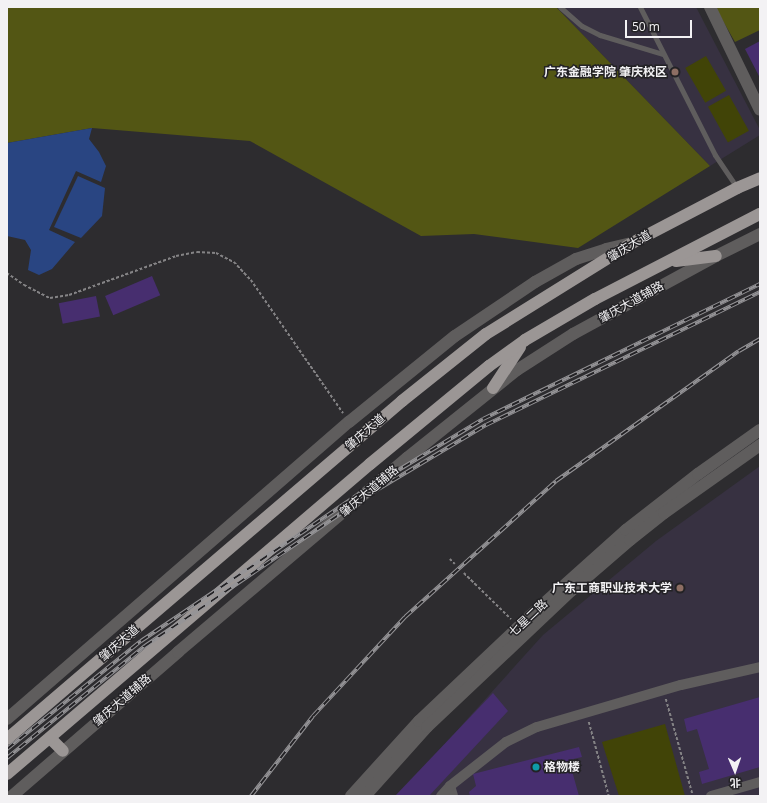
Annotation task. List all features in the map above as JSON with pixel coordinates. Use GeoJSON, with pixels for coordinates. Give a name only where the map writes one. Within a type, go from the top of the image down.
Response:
{"type":"FeatureCollection","features":[{"type":"Feature","properties":{"kind":"highway","name":"肇庆大道"},"geometry":{"type":"LineString","coordinates":[[7,739],[446,364],[486,334],[528,306],[632,243],[737,188],[760,178]]}},
{"type":"Feature","properties":{"kind":"highway"},"geometry":{"type":"LineString","coordinates":[[7,774],[446,400],[525,340],[595,299],[760,214]]}},
{"type":"Feature","properties":{"kind":"highway"},"geometry":{"type":"LineString","coordinates":[[668,262],[716,256]]}},
{"type":"Feature","properties":{"kind":"highway"},"geometry":{"type":"LineString","coordinates":[[494,388],[525,340]]}},
{"type":"Feature","properties":{"kind":"highway"},"geometry":{"type":"LineString","coordinates":[[50,738],[63,751]]}},
{"type":"Feature","properties":{"kind":"street"},"geometry":{"type":"LineString","coordinates":[[710,7],[760,110]]}},
{"type":"Feature","properties":{"kind":"street","name":"肇庆大道辅路"},"geometry":{"type":"LineString","coordinates":[[12,796],[407,458],[517,370],[573,334],[716,256],[760,234]]}},
{"type":"Feature","properties":{"kind":"street"},"geometry":{"type":"LineString","coordinates":[[7,719],[349,422],[455,336],[523,290],[576,259],[606,249],[632,243]]}},
{"type":"Feature","properties":{"kind":"street","name":"七星二路"},"geometry":{"type":"LineString","coordinates":[[352,796],[419,721],[518,626],[626,530],[760,430]]}},
{"type":"Feature","properties":{"kind":"street","name":"七星二路"},"geometry":{"type":"LineString","coordinates":[[365,796],[427,727],[571,591],[664,513],[760,445]]}},
{"type":"Feature","properties":{"kind":"street"},"geometry":{"type":"LineString","coordinates":[[441,796],[451,791],[506,742],[522,733],[537,727],[681,685],[760,667]]}},
{"type":"Feature","properties":{"kind":"street"},"geometry":{"type":"LineString","coordinates":[[711,796],[760,782]]}},
{"type":"Feature","properties":{"kind":"lane"},"geometry":{"type":"LineString","coordinates":[[560,7],[582,26],[600,35],[663,54]]}},
{"type":"Feature","properties":{"kind":"lane"},"geometry":{"type":"LineString","coordinates":[[640,7],[715,155],[737,188]]}},
{"type":"Feature","properties":{"kind":"path"},"geometry":{"type":"LineString","coordinates":[[7,273],[24,285],[50,298],[69,295],[176,256],[197,252],[216,253],[234,262],[251,280],[349,422]]}},
{"type":"Feature","properties":{"kind":"path"},"geometry":{"type":"LineString","coordinates":[[450,559],[455,564]]}},
{"type":"Feature","properties":{"kind":"path"},"geometry":{"type":"LineString","coordinates":[[464,572],[518,626]]}},
{"type":"Feature","properties":{"kind":"path"},"geometry":{"type":"LineString","coordinates":[[664,691],[693,796]]}},
{"type":"Feature","properties":{"kind":"path"},"geometry":{"type":"LineString","coordinates":[[586,713],[610,796]]}},
{"type":"Feature","properties":{"kind":"shaded area"},"geometry":{"type":"Polygon","coordinates":[[[7,7],[556,7],[710,166],[578,248],[474,234],[421,236],[250,141],[92,128],[7,143],[7,7]]]}},
{"type":"Feature","properties":{"kind":"shaded area","name":"广东金融学院 肇庆校区"},"geometry":{"type":"Polygon","coordinates":[[[556,7],[696,7],[760,130],[760,135],[710,166],[556,7]]]}},
{"type":"Feature","properties":{"kind":"shaded area"},"geometry":{"type":"Polygon","coordinates":[[[715,7],[760,7],[760,30],[735,42],[715,7]]]}},
{"type":"Feature","properties":{"kind":"shaded area"},"geometry":{"type":"Polygon","coordinates":[[[706,56],[726,91],[705,103],[685,68],[706,56]]]}},
{"type":"Feature","properties":{"kind":"shaded area"},"geometry":{"type":"Polygon","coordinates":[[[729,95],[749,131],[728,142],[708,107],[729,95]]]}},
{"type":"Feature","properties":{"kind":"shaded area","name":"广东工商职业技术大学"},"geometry":{"type":"Polygon","coordinates":[[[760,466],[760,796],[398,796],[543,635],[656,541],[760,466]]]}},
{"type":"Feature","properties":{"kind":"shaded area"},"geometry":{"type":"Polygon","coordinates":[[[665,724],[685,796],[619,796],[602,742],[665,724]]]}},
{"type":"Feature","properties":{"kind":"water"},"geometry":{"type":"Polygon","coordinates":[[[92,128],[89,139],[99,152],[106,166],[101,182],[76,171],[49,230],[75,242],[52,269],[39,275],[28,270],[31,250],[25,240],[7,236],[7,143],[92,128]]]}},
{"type":"Feature","properties":{"kind":"water"},"geometry":{"type":"Polygon","coordinates":[[[78,176],[105,188],[102,216],[81,238],[54,227],[78,176]]]}},
{"type":"Feature","properties":{"kind":"building"},"geometry":{"type":"Polygon","coordinates":[[[760,41],[760,78],[745,49],[760,41]]]}},
{"type":"Feature","properties":{"kind":"building"},"geometry":{"type":"Polygon","coordinates":[[[152,276],[160,295],[113,315],[105,296],[152,276]]]}},
{"type":"Feature","properties":{"kind":"building"},"geometry":{"type":"Polygon","coordinates":[[[96,296],[100,317],[63,324],[59,303],[96,296]]]}},
{"type":"Feature","properties":{"kind":"building"},"geometry":{"type":"Polygon","coordinates":[[[493,693],[508,711],[429,796],[395,796],[493,693]]]}},
{"type":"Feature","properties":{"kind":"building"},"geometry":{"type":"Polygon","coordinates":[[[760,697],[760,767],[702,784],[699,772],[709,769],[697,729],[687,732],[684,719],[760,697]]]}},
{"type":"Feature","properties":{"kind":"building","name":"格物楼"},"geometry":{"type":"Polygon","coordinates":[[[579,747],[582,757],[569,760],[579,796],[470,796],[469,792],[476,786],[473,774],[579,747]]]}},
{"type":"Feature","properties":{"kind":"railway"},"geometry":{"type":"LineString","coordinates":[[7,749],[141,641],[362,492],[483,419],[760,284]]}},
{"type":"Feature","properties":{"kind":"railway"},"geometry":{"type":"LineString","coordinates":[[7,758],[145,646],[365,497],[486,425],[760,292]]}},
{"type":"Feature","properties":{"kind":"railway"},"geometry":{"type":"LineString","coordinates":[[251,796],[313,716],[405,617],[556,481],[739,351],[760,339]]}},
{"type":"Feature","properties":{"kind":"place","name":"广东金融学院 肇庆校区"},"geometry":{"type":"Point","coordinates":[675,72]}},
{"type":"Feature","properties":{"kind":"place","name":"广东工商职业技术大学"},"geometry":{"type":"Point","coordinates":[680,588]}},
{"type":"Feature","properties":{"kind":"place","name":"格物楼"},"geometry":{"type":"Point","coordinates":[536,767]}}]}
